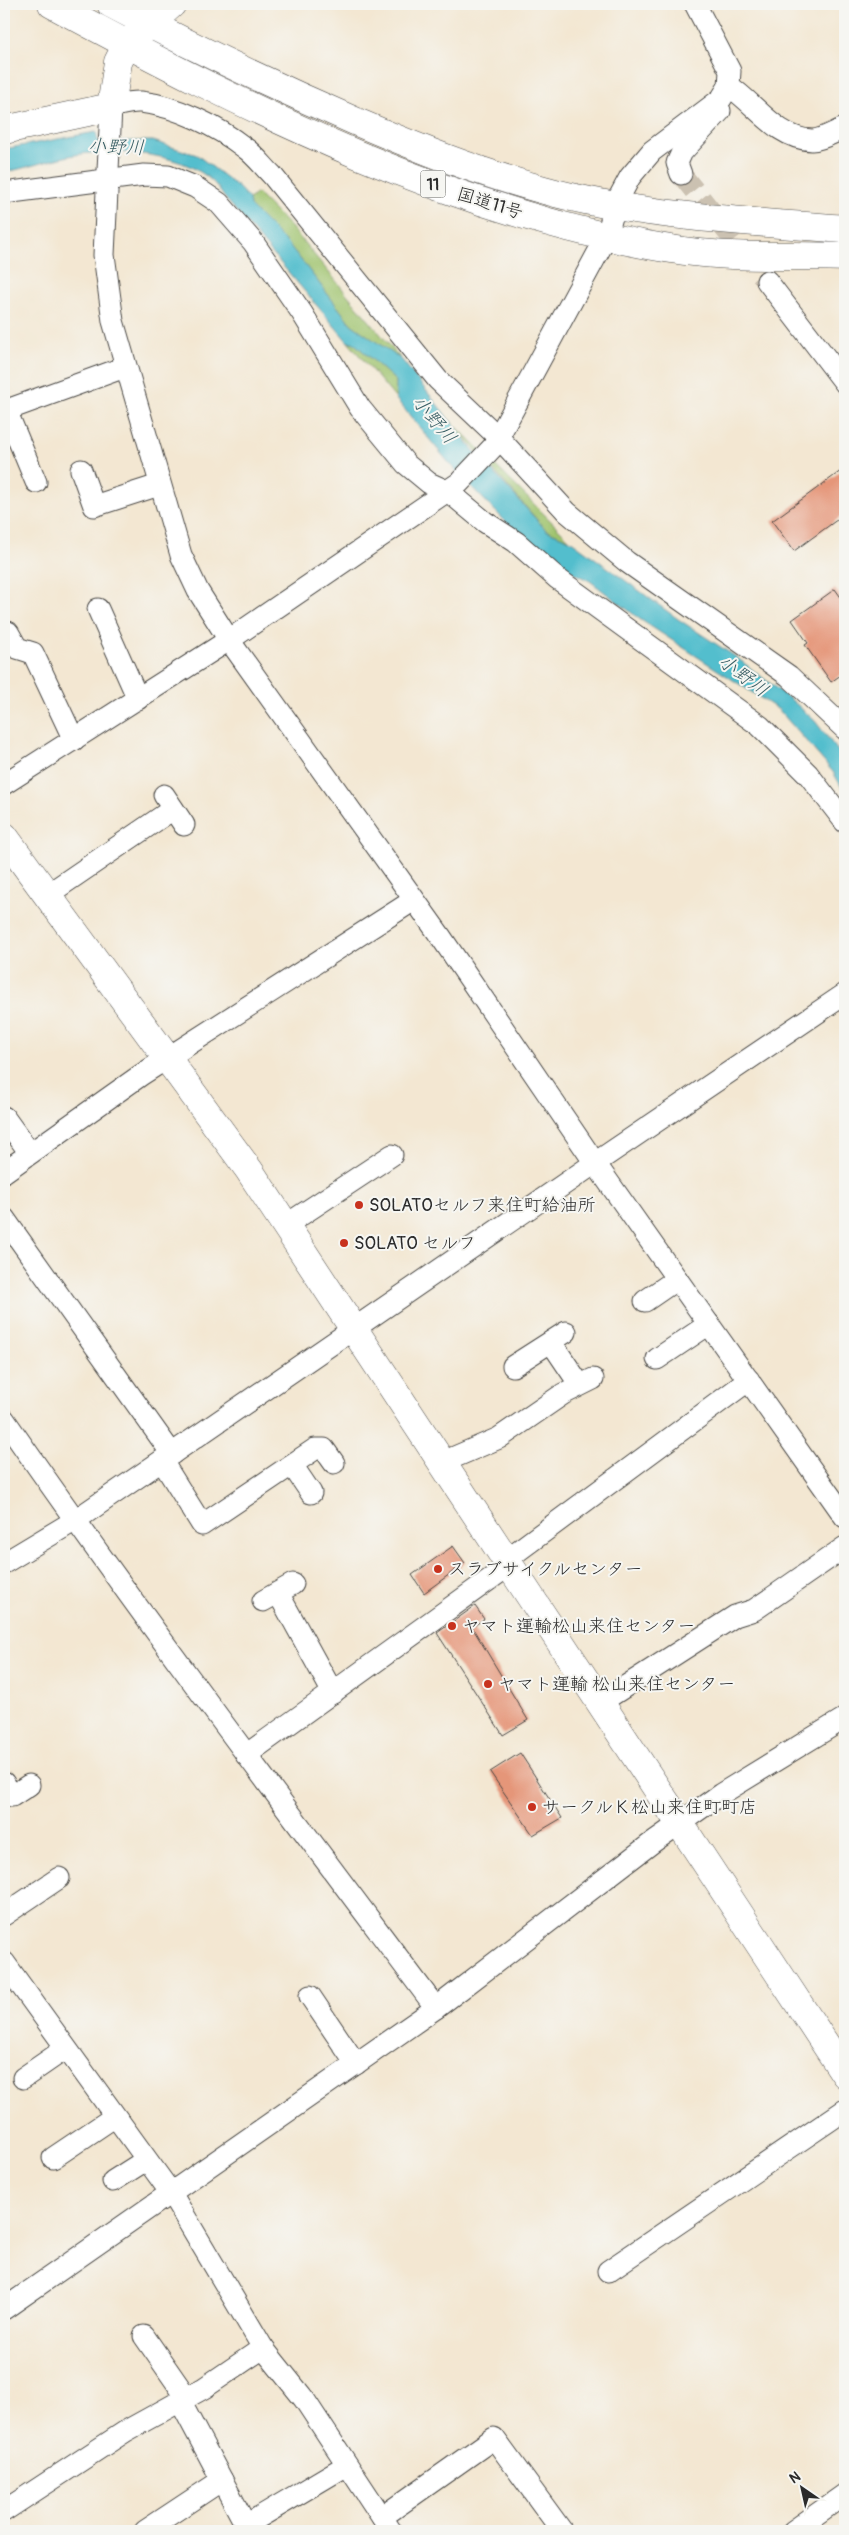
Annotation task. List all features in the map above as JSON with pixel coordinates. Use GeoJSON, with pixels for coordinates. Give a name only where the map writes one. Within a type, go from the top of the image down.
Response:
{"type":"FeatureCollection","features":[{"type":"Feature","properties":{"kind":"main road","name":"国道11号"},"geometry":{"type":"LineString","coordinates":[[52,4],[225,94],[434,185],[486,203],[607,236],[686,251],[845,257]]}},
{"type":"Feature","properties":{"kind":"main road","name":"国道11号"},"geometry":{"type":"LineString","coordinates":[[111,4],[148,24],[289,92],[440,156],[545,191],[615,205],[696,216],[845,229]]}},
{"type":"Feature","properties":{"kind":"main road"},"geometry":{"type":"LineString","coordinates":[[4,130],[110,114],[118,62],[127,44],[172,4]]}},
{"type":"Feature","properties":{"kind":"main road"},"geometry":{"type":"LineString","coordinates":[[4,836],[168,1059],[286,1225],[602,1702],[845,2074]]}},
{"type":"Feature","properties":{"kind":"street"},"geometry":{"type":"LineString","coordinates":[[681,174],[678,163],[682,152],[716,118],[720,111],[730,71],[695,4]]}},
{"type":"Feature","properties":{"kind":"street"},"geometry":{"type":"LineString","coordinates":[[725,92],[746,97],[770,123],[790,135],[814,140],[845,128]]}},
{"type":"Feature","properties":{"kind":"street"},"geometry":{"type":"LineString","coordinates":[[4,784],[230,640],[454,487],[496,442],[607,236],[615,205],[630,177],[652,151],[725,92]]}},
{"type":"Feature","properties":{"kind":"street"},"geometry":{"type":"LineString","coordinates":[[844,1512],[677,1279],[414,900],[230,640],[198,591],[181,555],[159,485],[113,321],[105,264],[110,114],[128,102],[141,102],[173,110],[218,130],[246,148],[272,175],[438,380],[496,442],[567,512],[627,562],[789,676],[845,729]]}},
{"type":"Feature","properties":{"kind":"street"},"geometry":{"type":"LineString","coordinates":[[4,193],[107,178],[144,175],[168,176],[196,187],[219,202],[253,242],[297,305],[360,408],[406,464],[429,483],[454,487],[485,522],[516,542],[558,579],[760,726],[808,774],[845,822]]}},
{"type":"Feature","properties":{"kind":"street"},"geometry":{"type":"LineString","coordinates":[[767,282],[845,383]]}},
{"type":"Feature","properties":{"kind":"street"},"geometry":{"type":"LineString","coordinates":[[36,482],[5,411],[125,367]]}},
{"type":"Feature","properties":{"kind":"street"},"geometry":{"type":"LineString","coordinates":[[81,470],[94,506],[159,485]]}},
{"type":"Feature","properties":{"kind":"street"},"geometry":{"type":"LineString","coordinates":[[98,609],[138,699]]}},
{"type":"Feature","properties":{"kind":"street"},"geometry":{"type":"LineString","coordinates":[[4,634],[8,632],[17,648],[33,653],[74,740]]}},
{"type":"Feature","properties":{"kind":"street"},"geometry":{"type":"LineString","coordinates":[[47,895],[174,810]]}},
{"type":"Feature","properties":{"kind":"street"},"geometry":{"type":"LineString","coordinates":[[4,1172],[141,1075],[414,900]]}},
{"type":"Feature","properties":{"kind":"street"},"geometry":{"type":"LineString","coordinates":[[4,1563],[74,1521],[595,1162],[845,994]]}},
{"type":"Feature","properties":{"kind":"street"},"geometry":{"type":"LineString","coordinates":[[4,1117],[30,1153]]}},
{"type":"Feature","properties":{"kind":"street"},"geometry":{"type":"LineString","coordinates":[[286,1225],[392,1155]]}},
{"type":"Feature","properties":{"kind":"street"},"geometry":{"type":"LineString","coordinates":[[4,1218],[167,1458],[202,1526],[315,1449],[324,1449],[334,1463]]}},
{"type":"Feature","properties":{"kind":"street"},"geometry":{"type":"LineString","coordinates":[[645,1301],[677,1279]]}},
{"type":"Feature","properties":{"kind":"street"},"geometry":{"type":"LineString","coordinates":[[657,1359],[709,1324]]}},
{"type":"Feature","properties":{"kind":"street"},"geometry":{"type":"LineString","coordinates":[[443,1462],[499,1438],[586,1382],[558,1337],[513,1366]]}},
{"type":"Feature","properties":{"kind":"street"},"geometry":{"type":"LineString","coordinates":[[246,1755],[333,1693],[749,1380]]}},
{"type":"Feature","properties":{"kind":"street"},"geometry":{"type":"LineString","coordinates":[[4,1419],[74,1521],[246,1755],[436,2008]]}},
{"type":"Feature","properties":{"kind":"street"},"geometry":{"type":"LineString","coordinates":[[292,1465],[311,1493]]}},
{"type":"Feature","properties":{"kind":"street"},"geometry":{"type":"LineString","coordinates":[[602,1702],[735,1616],[754,1610],[845,1547]]}},
{"type":"Feature","properties":{"kind":"street"},"geometry":{"type":"LineString","coordinates":[[278,1593],[333,1693]]}},
{"type":"Feature","properties":{"kind":"street"},"geometry":{"type":"LineString","coordinates":[[4,2309],[436,2008],[721,1794],[845,1718]]}},
{"type":"Feature","properties":{"kind":"street"},"geometry":{"type":"LineString","coordinates":[[4,1784],[12,1796],[29,1785]]}},
{"type":"Feature","properties":{"kind":"street"},"geometry":{"type":"LineString","coordinates":[[4,1915],[59,1878]]}},
{"type":"Feature","properties":{"kind":"street"},"geometry":{"type":"LineString","coordinates":[[5,1968],[171,2193],[262,2348],[304,2399],[386,2524],[494,2438],[562,2531]]}},
{"type":"Feature","properties":{"kind":"street"},"geometry":{"type":"LineString","coordinates":[[310,1996],[356,2064]]}},
{"type":"Feature","properties":{"kind":"street"},"geometry":{"type":"LineString","coordinates":[[23,2078],[65,2049]]}},
{"type":"Feature","properties":{"kind":"street"},"geometry":{"type":"LineString","coordinates":[[608,2271],[845,2110]]}},
{"type":"Feature","properties":{"kind":"street"},"geometry":{"type":"LineString","coordinates":[[53,2158],[114,2117]]}},
{"type":"Feature","properties":{"kind":"street"},"geometry":{"type":"LineString","coordinates":[[113,2181],[146,2160]]}},
{"type":"Feature","properties":{"kind":"street"},"geometry":{"type":"LineString","coordinates":[[144,2336],[183,2400],[248,2528],[347,2465]]}},
{"type":"Feature","properties":{"kind":"street"},"geometry":{"type":"LineString","coordinates":[[4,2511],[126,2431],[183,2400],[262,2348]]}},
{"type":"Feature","properties":{"kind":"street"},"geometry":{"type":"LineString","coordinates":[[146,2531],[222,2480]]}},
{"type":"Feature","properties":{"kind":"street"},"geometry":{"type":"LineString","coordinates":[[793,2531],[845,2494]]}},
{"type":"Feature","properties":{"kind":"green space"},"geometry":{"type":"Polygon","coordinates":[[[257,193],[291,227],[402,360],[351,324],[290,246],[250,206],[249,199],[257,193]]]}},
{"type":"Feature","properties":{"kind":"green space"},"geometry":{"type":"Polygon","coordinates":[[[348,342],[353,342],[396,381],[396,399],[348,342]]]}},
{"type":"Feature","properties":{"kind":"green space"},"geometry":{"type":"Polygon","coordinates":[[[446,416],[570,540],[546,530],[446,416]]]}},
{"type":"Feature","properties":{"kind":"water","name":"小野川"},"geometry":{"type":"Polygon","coordinates":[[[96,132],[98,141],[153,141],[197,155],[238,187],[249,199],[250,206],[290,246],[351,324],[402,360],[474,451],[546,530],[570,540],[678,619],[736,657],[794,702],[815,721],[845,760],[845,793],[833,772],[779,710],[641,620],[590,581],[570,571],[566,575],[510,526],[454,469],[396,399],[396,381],[353,342],[348,342],[215,185],[202,173],[173,160],[156,156],[105,152],[60,158],[11,171],[4,175],[4,149],[96,132]]]}},
{"type":"Feature","properties":{"kind":"building"},"geometry":{"type":"Polygon","coordinates":[[[845,468],[845,514],[794,551],[772,521],[845,468]]]}},
{"type":"Feature","properties":{"kind":"building"},"geometry":{"type":"Polygon","coordinates":[[[835,589],[845,603],[845,672],[831,682],[805,645],[808,643],[792,620],[835,589]]]}},
{"type":"Feature","properties":{"kind":"building","name":"スラブサイクルセンター"},"geometry":{"type":"Polygon","coordinates":[[[453,1546],[465,1563],[424,1593],[412,1575],[453,1546]]]}},
{"type":"Feature","properties":{"kind":"building","name":"ヤマト運輸 松山来住センター"},"geometry":{"type":"Polygon","coordinates":[[[475,1606],[484,1619],[472,1627],[528,1720],[503,1735],[437,1633],[475,1606]]]}},
{"type":"Feature","properties":{"kind":"building"},"geometry":{"type":"Polygon","coordinates":[[[520,1753],[562,1818],[533,1835],[490,1772],[520,1753]]]}},
{"type":"Feature","properties":{"kind":"tunnel"},"geometry":{"type":"LineString","coordinates":[[681,174],[767,281]]}},
{"type":"Feature","properties":{"kind":"place","name":"SOLATOセルフ来住町給油所"},"geometry":{"type":"Point","coordinates":[359,1205]}},
{"type":"Feature","properties":{"kind":"place","name":"SOLATO セルフ"},"geometry":{"type":"Point","coordinates":[344,1243]}},
{"type":"Feature","properties":{"kind":"place","name":"スラブサイクルセンター"},"geometry":{"type":"Point","coordinates":[438,1569]}},
{"type":"Feature","properties":{"kind":"place","name":"ヤマト運輸松山来住センター"},"geometry":{"type":"Point","coordinates":[452,1626]}},
{"type":"Feature","properties":{"kind":"place","name":"ヤマト運輸 松山来住センター"},"geometry":{"type":"Point","coordinates":[488,1684]}},
{"type":"Feature","properties":{"kind":"place","name":"サークルＫ松山来住町町店"},"geometry":{"type":"Point","coordinates":[532,1807]}}]}
